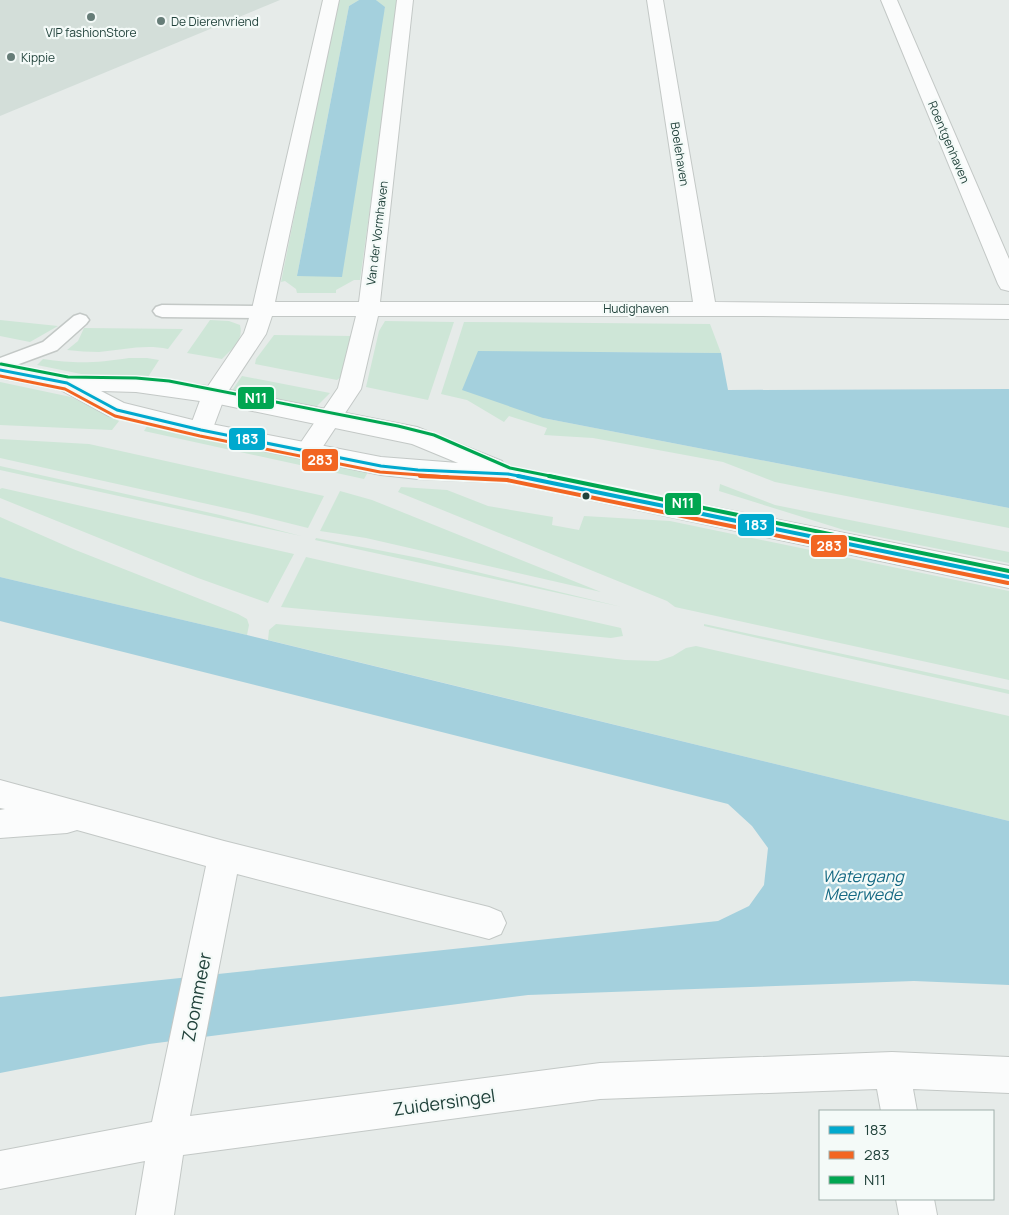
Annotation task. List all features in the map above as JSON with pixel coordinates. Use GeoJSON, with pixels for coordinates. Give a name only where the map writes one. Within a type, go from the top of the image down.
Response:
{"type":"FeatureCollection","features":[{"type":"Feature","properties":{"kind":"street"},"geometry":{"type":"LineString","coordinates":[[201,430],[214,395],[255,334],[262,311],[331,0]]}},
{"type":"Feature","properties":{"kind":"street","name":"Van der Vormhaven"},"geometry":{"type":"LineString","coordinates":[[307,451],[348,389],[369,307],[405,0]]}},
{"type":"Feature","properties":{"kind":"street","name":"Boelehaven"},"geometry":{"type":"LineString","coordinates":[[655,0],[705,309]]}},
{"type":"Feature","properties":{"kind":"street","name":"Roentgenhaven"},"geometry":{"type":"LineString","coordinates":[[889,0],[1009,284]]}},
{"type":"Feature","properties":{"kind":"street","name":"Hudighaven"},"geometry":{"type":"LineString","coordinates":[[262,311],[369,307],[1009,312]]}},
{"type":"Feature","properties":{"kind":"street"},"geometry":{"type":"LineString","coordinates":[[0,370],[67,383],[136,384],[214,395],[330,418],[432,440],[508,474]]}},
{"type":"Feature","properties":{"kind":"street"},"geometry":{"type":"LineString","coordinates":[[67,383],[117,410],[201,430],[388,467],[508,474],[1009,577]]}},
{"type":"Feature","properties":{"kind":"street"},"geometry":{"type":"LineString","coordinates":[[0,794],[224,856],[488,923]]}},
{"type":"Feature","properties":{"kind":"street"},"geometry":{"type":"LineString","coordinates":[[0,824],[88,817]]}},
{"type":"Feature","properties":{"kind":"street","name":"Zoommeer"},"geometry":{"type":"LineString","coordinates":[[155,1215],[167,1138],[224,856]]}},
{"type":"Feature","properties":{"kind":"street"},"geometry":{"type":"LineString","coordinates":[[892,1070],[899,1110]]}},
{"type":"Feature","properties":{"kind":"street","name":"Zuidersingel"},"geometry":{"type":"LineString","coordinates":[[0,1170],[167,1138],[600,1081],[892,1070],[1009,1075]]}},
{"type":"Feature","properties":{"kind":"street"},"geometry":{"type":"LineString","coordinates":[[915,1200],[918,1215]]}},
{"type":"Feature","properties":{"kind":"lane"},"geometry":{"type":"LineString","coordinates":[[162,311],[262,311]]}},
{"type":"Feature","properties":{"kind":"lane"},"geometry":{"type":"LineString","coordinates":[[0,365],[50,346],[80,320]]}},
{"type":"Feature","properties":{"kind":"shaded area"},"geometry":{"type":"Polygon","coordinates":[[[0,0],[280,0],[0,116],[0,0]]]}},
{"type":"Feature","properties":{"kind":"green space"},"geometry":{"type":"Polygon","coordinates":[[[340,0],[359,0],[349,6],[297,276],[385,8],[376,0],[399,0],[360,280],[354,280],[336,290],[336,293],[297,293],[296,289],[285,281],[281,282],[337,4],[340,0]]]}},
{"type":"Feature","properties":{"kind":"green space"},"geometry":{"type":"Polygon","coordinates":[[[0,320],[58,326],[30,342],[0,336],[0,320]]]}},
{"type":"Feature","properties":{"kind":"green space"},"geometry":{"type":"Polygon","coordinates":[[[210,320],[229,321],[240,325],[239,340],[222,359],[187,353],[210,320]]]}},
{"type":"Feature","properties":{"kind":"green space"},"geometry":{"type":"Polygon","coordinates":[[[385,321],[454,322],[428,400],[366,387],[379,331],[385,321]]]}},
{"type":"Feature","properties":{"kind":"green space"},"geometry":{"type":"Polygon","coordinates":[[[464,322],[710,324],[721,353],[595,352],[543,418],[1009,508],[1009,528],[775,482],[723,462],[593,438],[544,435],[547,428],[509,416],[504,422],[467,400],[441,394],[464,322]]]}},
{"type":"Feature","properties":{"kind":"green space"},"geometry":{"type":"Polygon","coordinates":[[[84,328],[183,329],[168,349],[142,347],[99,352],[67,350],[78,341],[84,328]]]}},
{"type":"Feature","properties":{"kind":"green space"},"geometry":{"type":"Polygon","coordinates":[[[274,335],[352,336],[341,377],[337,380],[255,364],[256,359],[274,335]]]}},
{"type":"Feature","properties":{"kind":"green space"},"geometry":{"type":"Polygon","coordinates":[[[129,358],[159,360],[148,377],[86,375],[37,365],[43,359],[86,362],[129,358]]]}},
{"type":"Feature","properties":{"kind":"green space"},"geometry":{"type":"Polygon","coordinates":[[[242,376],[330,393],[315,408],[231,392],[242,376]]]}},
{"type":"Feature","properties":{"kind":"green space"},"geometry":{"type":"Polygon","coordinates":[[[0,382],[71,397],[119,421],[112,430],[0,425],[0,382]]]}},
{"type":"Feature","properties":{"kind":"green space"},"geometry":{"type":"Polygon","coordinates":[[[147,426],[368,472],[364,479],[144,431],[147,426]]]}},
{"type":"Feature","properties":{"kind":"green space"},"geometry":{"type":"Polygon","coordinates":[[[0,439],[89,444],[324,496],[308,528],[0,458],[0,439]]]}},
{"type":"Feature","properties":{"kind":"green space"},"geometry":{"type":"Polygon","coordinates":[[[0,466],[220,515],[301,536],[0,470],[0,466]]]}},
{"type":"Feature","properties":{"kind":"green space"},"geometry":{"type":"Polygon","coordinates":[[[720,484],[775,505],[1009,552],[1009,563],[844,530],[719,491],[720,484]]]}},
{"type":"Feature","properties":{"kind":"green space"},"geometry":{"type":"Polygon","coordinates":[[[401,487],[447,490],[488,506],[553,517],[552,525],[579,530],[584,516],[670,521],[1009,591],[1009,680],[675,607],[667,601],[398,492],[401,487]]]}},
{"type":"Feature","properties":{"kind":"green space"},"geometry":{"type":"Polygon","coordinates":[[[0,489],[294,554],[268,603],[198,578],[0,498],[0,489]]]}},
{"type":"Feature","properties":{"kind":"green space"},"geometry":{"type":"Polygon","coordinates":[[[340,491],[372,500],[601,592],[366,538],[320,531],[340,491]]]}},
{"type":"Feature","properties":{"kind":"green space"},"geometry":{"type":"Polygon","coordinates":[[[0,517],[73,549],[238,614],[247,619],[249,625],[247,635],[0,577],[0,517]]]}},
{"type":"Feature","properties":{"kind":"green space"},"geometry":{"type":"Polygon","coordinates":[[[316,538],[419,558],[622,607],[315,540],[316,538]]]}},
{"type":"Feature","properties":{"kind":"green space"},"geometry":{"type":"Polygon","coordinates":[[[306,557],[621,628],[623,636],[611,638],[281,607],[306,557]]]}},
{"type":"Feature","properties":{"kind":"green space"},"geometry":{"type":"Polygon","coordinates":[[[276,624],[508,646],[625,660],[658,661],[673,656],[686,648],[696,646],[1009,716],[1009,821],[268,640],[269,630],[276,624]]]}},
{"type":"Feature","properties":{"kind":"green space"},"geometry":{"type":"Polygon","coordinates":[[[704,624],[1009,690],[1009,694],[704,626],[704,624]]]}},
{"type":"Feature","properties":{"kind":"water"},"geometry":{"type":"Polygon","coordinates":[[[359,0],[376,0],[385,7],[342,277],[297,276],[349,6],[359,0]]]}},
{"type":"Feature","properties":{"kind":"water"},"geometry":{"type":"Polygon","coordinates":[[[478,351],[721,353],[728,390],[1009,389],[1009,508],[543,418],[462,390],[478,351]]]}},
{"type":"Feature","properties":{"kind":"water","name":"Watergang Meerwede"},"geometry":{"type":"Polygon","coordinates":[[[0,577],[247,635],[1009,821],[1009,985],[914,981],[528,995],[149,1044],[0,1073],[0,997],[718,921],[749,906],[764,885],[768,848],[752,826],[728,804],[0,621],[0,577]]]}},
{"type":"Feature","properties":{"kind":"transit line","name":"N11"},"geometry":{"type":"LineString","coordinates":[[1,364],[68,377],[136,378],[169,381],[398,426],[434,435],[510,468],[1009,571]]}},
{"type":"Feature","properties":{"kind":"transit line","name":"183"},"geometry":{"type":"LineString","coordinates":[[0,370],[67,383],[117,410],[201,430],[381,466],[418,470],[508,474],[1009,577]]}},
{"type":"Feature","properties":{"kind":"transit line","name":"283"},"geometry":{"type":"LineString","coordinates":[[0,376],[65,389],[115,416],[200,436],[380,472],[418,476],[507,480],[1008,583]]}},
{"type":"Feature","properties":{"kind":"place","name":"VIP fashionStore"},"geometry":{"type":"Point","coordinates":[91,17]}},
{"type":"Feature","properties":{"kind":"place","name":"De Dierenvriend"},"geometry":{"type":"Point","coordinates":[161,21]}},
{"type":"Feature","properties":{"kind":"place","name":"Kippie"},"geometry":{"type":"Point","coordinates":[11,57]}}]}
